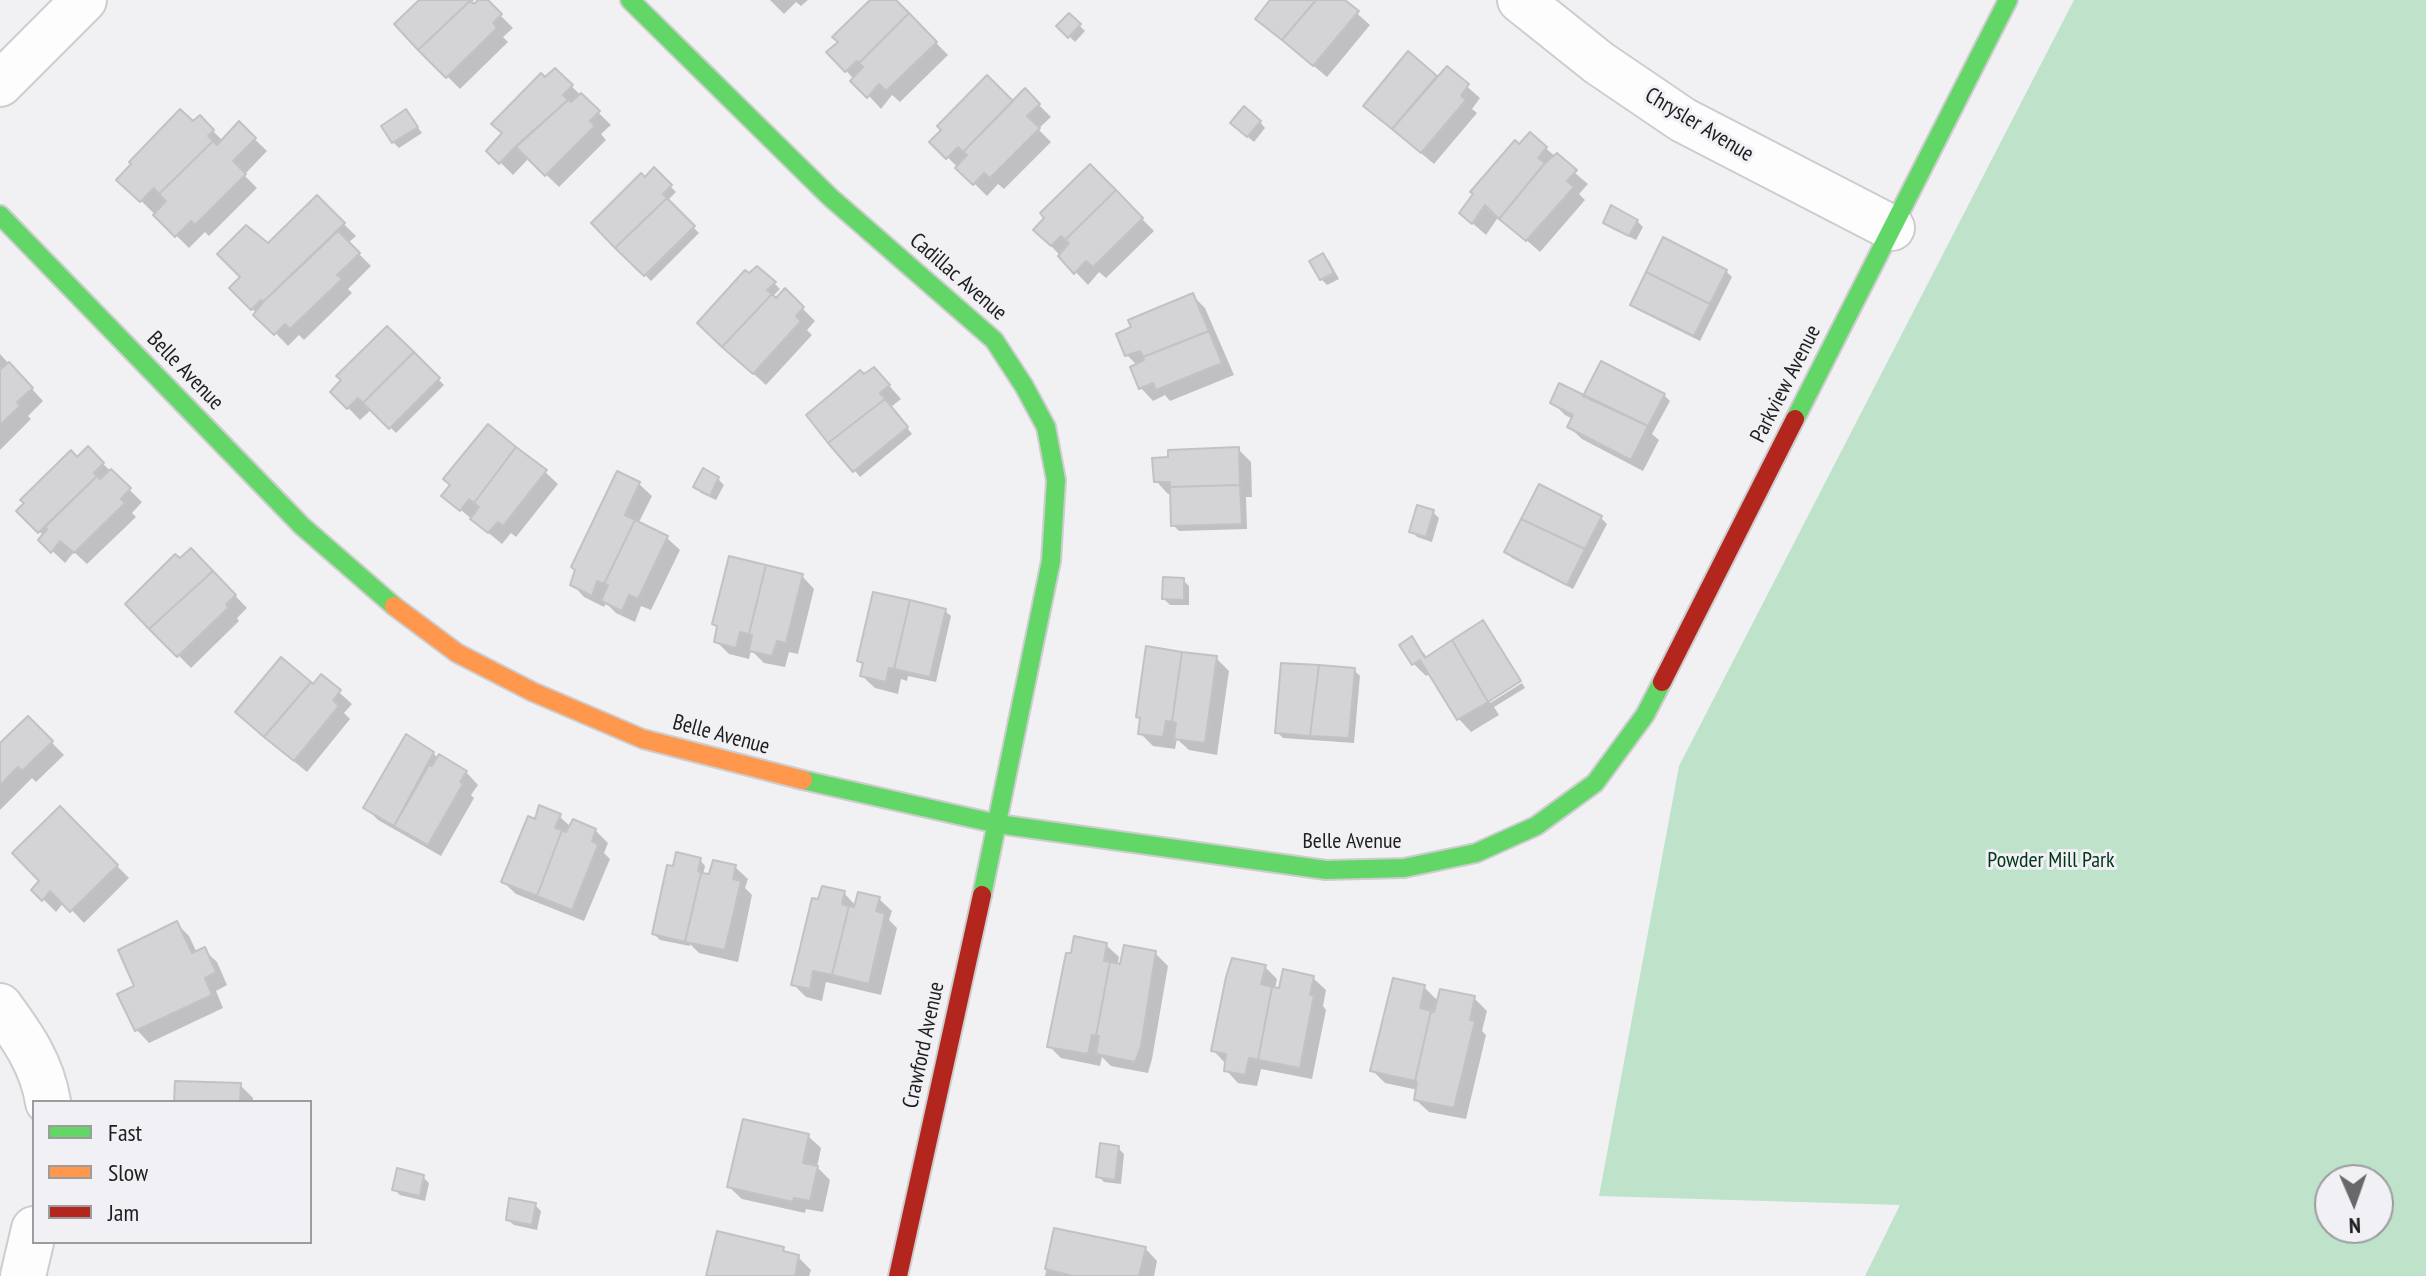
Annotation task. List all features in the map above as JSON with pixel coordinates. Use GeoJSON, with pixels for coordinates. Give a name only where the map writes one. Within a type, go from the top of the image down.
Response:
{"type":"FeatureCollection","features":[{"type":"Feature","properties":{"kind":"street"},"geometry":{"type":"LineString","coordinates":[[0,84],[84,0]]}},
{"type":"Feature","properties":{"kind":"street","name":"Cadillac Avenue"},"geometry":{"type":"LineString","coordinates":[[630,0],[830,197],[994,340],[1046,427],[1056,480],[1051,561],[998,824]]}},
{"type":"Feature","properties":{"kind":"street","name":"Chrysler Avenue"},"geometry":{"type":"LineString","coordinates":[[1520,0],[1599,63],[1683,120],[1892,228]]}},
{"type":"Feature","properties":{"kind":"street","name":"Parkview Avenue"},"geometry":{"type":"LineString","coordinates":[[1595,783],[1645,715],[2008,0]]}},
{"type":"Feature","properties":{"kind":"street","name":"Belle Avenue"},"geometry":{"type":"LineString","coordinates":[[0,215],[302,526],[379,595],[457,653],[533,692],[643,739],[761,771],[998,824],[1326,870],[1404,868],[1476,853],[1536,826],[1595,783]]}},
{"type":"Feature","properties":{"kind":"street","name":"Crawford Avenue"},"geometry":{"type":"LineString","coordinates":[[898,1276],[998,824]]}},
{"type":"Feature","properties":{"kind":"street"},"geometry":{"type":"LineString","coordinates":[[0,1006],[28,1045],[44,1080],[48,1100]]}},
{"type":"Feature","properties":{"kind":"street"},"geometry":{"type":"LineString","coordinates":[[23,1276],[32,1238]]}},
{"type":"Feature","properties":{"kind":"green space","name":"Powder Mill Park"},"geometry":{"type":"Polygon","coordinates":[[[2074,0],[2426,0],[2426,1276],[1865,1276],[1900,1205],[1599,1196],[1679,766],[2074,0]]]}},
{"type":"Feature","properties":{"kind":"building"},"geometry":{"type":"Polygon","coordinates":[[[419,0],[470,1],[418,50],[394,24],[419,0]]]}},
{"type":"Feature","properties":{"kind":"building"},"geometry":{"type":"Polygon","coordinates":[[[478,0],[488,0],[502,14],[493,23],[497,28],[446,78],[418,50],[470,1],[474,4],[478,0]]]}},
{"type":"Feature","properties":{"kind":"building"},"geometry":{"type":"Polygon","coordinates":[[[870,0],[896,0],[909,13],[859,63],[857,61],[845,72],[826,52],[838,42],[832,37],[870,0]]]}},
{"type":"Feature","properties":{"kind":"building"},"geometry":{"type":"Polygon","coordinates":[[[1270,0],[1316,0],[1282,40],[1255,19],[1270,0]]]}},
{"type":"Feature","properties":{"kind":"building"},"geometry":{"type":"Polygon","coordinates":[[[1316,0],[1345,0],[1359,11],[1313,66],[1282,40],[1316,0]]]}},
{"type":"Feature","properties":{"kind":"building"},"geometry":{"type":"Polygon","coordinates":[[[909,13],[937,42],[886,91],[879,84],[867,98],[850,81],[863,67],[859,63],[909,13]]]}},
{"type":"Feature","properties":{"kind":"building"},"geometry":{"type":"Polygon","coordinates":[[[1069,13],[1081,24],[1068,38],[1056,26],[1069,13]]]}},
{"type":"Feature","properties":{"kind":"building"},"geometry":{"type":"Polygon","coordinates":[[[1408,51],[1437,76],[1392,129],[1363,106],[1408,51]]]}},
{"type":"Feature","properties":{"kind":"building"},"geometry":{"type":"Polygon","coordinates":[[[1447,66],[1469,84],[1461,96],[1466,100],[1421,153],[1392,129],[1447,66]]]}},
{"type":"Feature","properties":{"kind":"building"},"geometry":{"type":"Polygon","coordinates":[[[555,68],[573,85],[563,95],[568,100],[499,164],[486,151],[502,133],[491,124],[541,73],[545,77],[555,68]]]}},
{"type":"Feature","properties":{"kind":"building"},"geometry":{"type":"Polygon","coordinates":[[[987,75],[1013,101],[963,152],[958,147],[946,159],[929,142],[941,130],[937,126],[987,75]]]}},
{"type":"Feature","properties":{"kind":"building"},"geometry":{"type":"Polygon","coordinates":[[[1025,88],[1040,104],[1027,116],[1040,128],[990,178],[984,173],[973,185],[955,168],[967,155],[963,152],[1025,88]]]}},
{"type":"Feature","properties":{"kind":"building"},"geometry":{"type":"Polygon","coordinates":[[[581,93],[600,111],[590,121],[595,126],[545,176],[516,147],[568,100],[571,102],[581,93]]]}},
{"type":"Feature","properties":{"kind":"building"},"geometry":{"type":"Polygon","coordinates":[[[1244,106],[1261,121],[1247,137],[1230,123],[1244,106]]]}},
{"type":"Feature","properties":{"kind":"building"},"geometry":{"type":"Polygon","coordinates":[[[180,109],[193,121],[200,115],[214,130],[208,136],[213,141],[159,194],[154,188],[140,202],[116,180],[180,109]]]}},
{"type":"Feature","properties":{"kind":"building"},"geometry":{"type":"Polygon","coordinates":[[[406,109],[418,127],[392,143],[381,126],[406,109]]]}},
{"type":"Feature","properties":{"kind":"building"},"geometry":{"type":"Polygon","coordinates":[[[239,121],[256,138],[233,161],[246,174],[195,225],[191,221],[175,237],[153,215],[166,201],[159,194],[213,141],[217,145],[239,121]]]}},
{"type":"Feature","properties":{"kind":"building"},"geometry":{"type":"Polygon","coordinates":[[[1530,132],[1547,147],[1538,158],[1545,163],[1499,219],[1485,205],[1472,224],[1459,213],[1473,194],[1470,192],[1515,140],[1519,144],[1530,132]]]}},
{"type":"Feature","properties":{"kind":"building"},"geometry":{"type":"Polygon","coordinates":[[[1557,153],[1577,170],[1567,181],[1574,187],[1526,241],[1499,219],[1545,163],[1557,153]]]}},
{"type":"Feature","properties":{"kind":"building"},"geometry":{"type":"Polygon","coordinates":[[[1090,164],[1116,190],[1065,240],[1061,236],[1051,246],[1033,230],[1044,218],[1040,213],[1090,164]]]}},
{"type":"Feature","properties":{"kind":"building"},"geometry":{"type":"Polygon","coordinates":[[[654,167],[672,185],[663,194],[667,198],[615,248],[591,223],[641,173],[645,177],[654,167]]]}},
{"type":"Feature","properties":{"kind":"building"},"geometry":{"type":"Polygon","coordinates":[[[1116,190],[1143,218],[1093,267],[1086,261],[1074,274],[1058,256],[1069,243],[1065,240],[1116,190]]]}},
{"type":"Feature","properties":{"kind":"building"},"geometry":{"type":"Polygon","coordinates":[[[317,195],[345,223],[251,310],[229,288],[240,277],[217,254],[246,225],[268,243],[317,195]]]}},
{"type":"Feature","properties":{"kind":"building"},"geometry":{"type":"Polygon","coordinates":[[[667,198],[695,226],[644,276],[615,248],[667,198]]]}},
{"type":"Feature","properties":{"kind":"building"},"geometry":{"type":"Polygon","coordinates":[[[1611,205],[1638,220],[1629,236],[1603,223],[1611,205]]]}},
{"type":"Feature","properties":{"kind":"building"},"geometry":{"type":"Polygon","coordinates":[[[338,231],[360,253],[337,275],[342,279],[290,329],[285,324],[274,335],[253,315],[338,231]]]}},
{"type":"Feature","properties":{"kind":"building"},"geometry":{"type":"Polygon","coordinates":[[[1663,237],[1727,270],[1710,304],[1646,272],[1663,237]]]}},
{"type":"Feature","properties":{"kind":"building"},"geometry":{"type":"Polygon","coordinates":[[[1323,253],[1334,273],[1320,280],[1309,261],[1323,253]]]}},
{"type":"Feature","properties":{"kind":"building"},"geometry":{"type":"Polygon","coordinates":[[[757,266],[776,282],[767,290],[772,294],[722,347],[697,323],[745,270],[749,273],[757,266]]]}},
{"type":"Feature","properties":{"kind":"building"},"geometry":{"type":"Polygon","coordinates":[[[1646,272],[1710,304],[1694,336],[1630,305],[1646,272]]]}},
{"type":"Feature","properties":{"kind":"building"},"geometry":{"type":"Polygon","coordinates":[[[785,288],[804,307],[796,316],[801,321],[753,374],[722,347],[772,294],[776,298],[785,288]]]}},
{"type":"Feature","properties":{"kind":"building"},"geometry":{"type":"Polygon","coordinates":[[[1193,293],[1209,331],[1143,357],[1140,351],[1125,356],[1116,334],[1131,327],[1128,320],[1193,293]]]}},
{"type":"Feature","properties":{"kind":"building"},"geometry":{"type":"Polygon","coordinates":[[[387,326],[414,352],[363,403],[358,398],[347,409],[330,392],[341,380],[336,376],[387,326]]]}},
{"type":"Feature","properties":{"kind":"building"},"geometry":{"type":"Polygon","coordinates":[[[1209,331],[1222,363],[1156,390],[1153,383],[1139,389],[1130,367],[1144,360],[1143,357],[1209,331]]]}},
{"type":"Feature","properties":{"kind":"building"},"geometry":{"type":"Polygon","coordinates":[[[414,352],[440,378],[389,429],[363,403],[414,352]]]}},
{"type":"Feature","properties":{"kind":"building"},"geometry":{"type":"Polygon","coordinates":[[[1601,361],[1665,394],[1648,426],[1583,396],[1601,361]]]}},
{"type":"Feature","properties":{"kind":"building"},"geometry":{"type":"Polygon","coordinates":[[[9,362],[33,388],[17,402],[20,406],[0,425],[0,370],[9,362]]]}},
{"type":"Feature","properties":{"kind":"building"},"geometry":{"type":"Polygon","coordinates":[[[874,367],[890,385],[880,393],[885,399],[828,443],[806,415],[860,370],[864,374],[874,367]]]}},
{"type":"Feature","properties":{"kind":"building"},"geometry":{"type":"Polygon","coordinates":[[[1559,383],[1648,426],[1631,460],[1567,427],[1573,415],[1550,403],[1559,383]]]}},
{"type":"Feature","properties":{"kind":"building"},"geometry":{"type":"Polygon","coordinates":[[[885,399],[908,427],[853,472],[828,443],[885,399]]]}},
{"type":"Feature","properties":{"kind":"building"},"geometry":{"type":"Polygon","coordinates":[[[488,424],[516,447],[474,503],[469,499],[460,511],[441,496],[450,485],[443,479],[488,424]]]}},
{"type":"Feature","properties":{"kind":"building"},"geometry":{"type":"Polygon","coordinates":[[[88,446],[104,463],[94,473],[97,476],[38,533],[16,511],[24,503],[20,500],[71,450],[77,457],[88,446]]]}},
{"type":"Feature","properties":{"kind":"building"},"geometry":{"type":"Polygon","coordinates":[[[516,447],[547,470],[503,526],[498,522],[488,533],[470,519],[479,507],[474,503],[516,447]]]}},
{"type":"Feature","properties":{"kind":"building"},"geometry":{"type":"Polygon","coordinates":[[[1239,447],[1240,485],[1170,487],[1170,482],[1154,482],[1152,458],[1168,457],[1168,450],[1239,447]]]}},
{"type":"Feature","properties":{"kind":"building"},"geometry":{"type":"Polygon","coordinates":[[[703,468],[719,477],[710,496],[693,487],[703,468]]]}},
{"type":"Feature","properties":{"kind":"building"},"geometry":{"type":"Polygon","coordinates":[[[111,469],[131,488],[121,499],[125,503],[74,553],[60,541],[51,553],[38,540],[47,529],[45,527],[97,476],[100,479],[111,469]]]}},
{"type":"Feature","properties":{"kind":"building"},"geometry":{"type":"Polygon","coordinates":[[[617,471],[640,482],[625,515],[635,520],[604,584],[597,581],[592,596],[570,585],[575,570],[571,567],[617,471]]]}},
{"type":"Feature","properties":{"kind":"building"},"geometry":{"type":"Polygon","coordinates":[[[1539,484],[1602,516],[1585,549],[1521,519],[1539,484]]]}},
{"type":"Feature","properties":{"kind":"building"},"geometry":{"type":"Polygon","coordinates":[[[1240,485],[1242,524],[1171,526],[1170,487],[1240,485]]]}},
{"type":"Feature","properties":{"kind":"building"},"geometry":{"type":"Polygon","coordinates":[[[1417,505],[1434,510],[1426,537],[1409,532],[1417,505]]]}},
{"type":"Feature","properties":{"kind":"building"},"geometry":{"type":"Polygon","coordinates":[[[1521,519],[1585,549],[1567,585],[1504,552],[1521,519]]]}},
{"type":"Feature","properties":{"kind":"building"},"geometry":{"type":"Polygon","coordinates":[[[635,520],[668,536],[638,599],[629,595],[622,611],[601,601],[608,585],[604,584],[635,520]]]}},
{"type":"Feature","properties":{"kind":"building"},"geometry":{"type":"Polygon","coordinates":[[[191,548],[213,571],[149,629],[125,604],[175,554],[180,558],[191,548]]]}},
{"type":"Feature","properties":{"kind":"building"},"geometry":{"type":"Polygon","coordinates":[[[729,556],[766,565],[749,634],[740,632],[736,648],[714,642],[717,626],[712,624],[729,556]]]}},
{"type":"Feature","properties":{"kind":"building"},"geometry":{"type":"Polygon","coordinates":[[[766,565],[803,574],[786,643],[777,641],[772,656],[749,651],[752,635],[749,634],[766,565]]]}},
{"type":"Feature","properties":{"kind":"building"},"geometry":{"type":"Polygon","coordinates":[[[213,571],[236,595],[226,604],[228,608],[177,657],[149,629],[213,571]]]}},
{"type":"Feature","properties":{"kind":"building"},"geometry":{"type":"Polygon","coordinates":[[[1163,577],[1184,578],[1184,600],[1162,599],[1163,577]]]}},
{"type":"Feature","properties":{"kind":"building"},"geometry":{"type":"Polygon","coordinates":[[[873,592],[910,600],[894,669],[889,668],[886,682],[860,676],[863,663],[857,661],[873,592]]]}},
{"type":"Feature","properties":{"kind":"building"},"geometry":{"type":"Polygon","coordinates":[[[910,600],[946,609],[930,677],[894,669],[910,600]]]}},
{"type":"Feature","properties":{"kind":"building"},"geometry":{"type":"Polygon","coordinates":[[[1483,620],[1521,681],[1488,702],[1452,640],[1483,620]]]}},
{"type":"Feature","properties":{"kind":"building"},"geometry":{"type":"Polygon","coordinates":[[[1412,636],[1425,658],[1452,640],[1488,702],[1457,720],[1420,660],[1412,665],[1399,645],[1412,636]]]}},
{"type":"Feature","properties":{"kind":"building"},"geometry":{"type":"Polygon","coordinates":[[[1146,646],[1182,652],[1172,722],[1166,721],[1163,737],[1138,734],[1140,718],[1136,717],[1146,646]]]}},
{"type":"Feature","properties":{"kind":"building"},"geometry":{"type":"Polygon","coordinates":[[[1182,652],[1217,656],[1205,743],[1174,739],[1176,723],[1172,722],[1182,652]]]}},
{"type":"Feature","properties":{"kind":"building"},"geometry":{"type":"Polygon","coordinates":[[[281,657],[311,682],[264,737],[235,712],[281,657]]]}},
{"type":"Feature","properties":{"kind":"building"},"geometry":{"type":"Polygon","coordinates":[[[1281,663],[1319,665],[1310,736],[1275,733],[1281,663]]]}},
{"type":"Feature","properties":{"kind":"building"},"geometry":{"type":"Polygon","coordinates":[[[1319,665],[1355,668],[1349,738],[1310,736],[1319,665]]]}},
{"type":"Feature","properties":{"kind":"building"},"geometry":{"type":"Polygon","coordinates":[[[321,674],[341,690],[333,700],[339,706],[294,761],[264,737],[321,674]]]}},
{"type":"Feature","properties":{"kind":"building"},"geometry":{"type":"Polygon","coordinates":[[[28,716],[53,741],[22,771],[18,767],[0,785],[0,743],[28,716]]]}},
{"type":"Feature","properties":{"kind":"building"},"geometry":{"type":"Polygon","coordinates":[[[406,734],[434,752],[394,826],[363,808],[406,734]]]}},
{"type":"Feature","properties":{"kind":"building"},"geometry":{"type":"Polygon","coordinates":[[[439,754],[467,771],[460,782],[463,784],[428,845],[394,826],[429,765],[432,766],[439,754]]]}},
{"type":"Feature","properties":{"kind":"building"},"geometry":{"type":"Polygon","coordinates":[[[539,805],[561,814],[555,828],[562,830],[537,896],[501,882],[528,816],[535,819],[539,805]]]}},
{"type":"Feature","properties":{"kind":"building"},"geometry":{"type":"Polygon","coordinates":[[[60,806],[118,865],[70,912],[50,891],[42,901],[31,890],[39,881],[12,853],[60,806]]]}},
{"type":"Feature","properties":{"kind":"building"},"geometry":{"type":"Polygon","coordinates":[[[573,819],[596,829],[592,841],[598,845],[572,910],[537,896],[562,830],[566,832],[573,819]]]}},
{"type":"Feature","properties":{"kind":"building"},"geometry":{"type":"Polygon","coordinates":[[[676,852],[701,858],[698,871],[701,873],[685,942],[652,934],[667,865],[673,866],[676,852]]]}},
{"type":"Feature","properties":{"kind":"building"},"geometry":{"type":"Polygon","coordinates":[[[713,860],[736,865],[733,879],[741,881],[725,950],[685,942],[701,873],[709,874],[713,860]]]}},
{"type":"Feature","properties":{"kind":"building"},"geometry":{"type":"Polygon","coordinates":[[[822,886],[845,891],[842,904],[849,906],[832,975],[813,971],[810,989],[791,985],[812,898],[818,899],[822,886]]]}},
{"type":"Feature","properties":{"kind":"building"},"geometry":{"type":"Polygon","coordinates":[[[858,892],[880,897],[876,911],[885,914],[869,984],[832,975],[849,906],[854,907],[858,892]]]}},
{"type":"Feature","properties":{"kind":"building"},"geometry":{"type":"Polygon","coordinates":[[[177,921],[192,953],[205,947],[216,972],[205,978],[212,995],[135,1031],[117,994],[134,986],[118,950],[177,921]]]}},
{"type":"Feature","properties":{"kind":"building"},"geometry":{"type":"Polygon","coordinates":[[[1074,936],[1107,943],[1104,961],[1110,962],[1096,1036],[1092,1035],[1088,1054],[1047,1047],[1066,953],[1071,953],[1074,936]]]}},
{"type":"Feature","properties":{"kind":"building"},"geometry":{"type":"Polygon","coordinates":[[[1124,945],[1156,951],[1141,1046],[1135,1062],[1096,1054],[1099,1036],[1096,1036],[1110,962],[1120,964],[1124,945]]]}},
{"type":"Feature","properties":{"kind":"building"},"geometry":{"type":"Polygon","coordinates":[[[1232,958],[1266,965],[1261,984],[1272,987],[1258,1060],[1249,1058],[1245,1075],[1224,1071],[1226,1054],[1211,1051],[1232,958]]]}},
{"type":"Feature","properties":{"kind":"building"},"geometry":{"type":"Polygon","coordinates":[[[1283,969],[1314,976],[1310,995],[1314,995],[1300,1068],[1258,1060],[1272,987],[1279,988],[1283,969]]]}},
{"type":"Feature","properties":{"kind":"building"},"geometry":{"type":"Polygon","coordinates":[[[1393,978],[1425,985],[1420,1008],[1431,1011],[1415,1081],[1370,1071],[1393,978]]]}},
{"type":"Feature","properties":{"kind":"building"},"geometry":{"type":"Polygon","coordinates":[[[1440,989],[1475,996],[1470,1020],[1475,1021],[1454,1108],[1414,1100],[1415,1081],[1431,1011],[1434,1012],[1440,989]]]}},
{"type":"Feature","properties":{"kind":"building"},"geometry":{"type":"Polygon","coordinates":[[[175,1081],[241,1083],[240,1100],[174,1100],[175,1081]]]}},
{"type":"Feature","properties":{"kind":"building"},"geometry":{"type":"Polygon","coordinates":[[[743,1119],[809,1134],[803,1163],[818,1166],[810,1201],[794,1198],[793,1202],[727,1187],[743,1119]]]}},
{"type":"Feature","properties":{"kind":"building"},"geometry":{"type":"Polygon","coordinates":[[[1100,1143],[1119,1146],[1115,1180],[1096,1177],[1100,1143]]]}},
{"type":"Feature","properties":{"kind":"building"},"geometry":{"type":"Polygon","coordinates":[[[397,1168],[424,1175],[420,1196],[392,1190],[397,1168]]]}},
{"type":"Feature","properties":{"kind":"building"},"geometry":{"type":"Polygon","coordinates":[[[509,1198],[536,1203],[532,1225],[506,1220],[509,1198]]]}},
{"type":"Feature","properties":{"kind":"building"},"geometry":{"type":"Polygon","coordinates":[[[1054,1228],[1146,1247],[1139,1276],[1073,1276],[1045,1269],[1054,1228]]]}},
{"type":"Feature","properties":{"kind":"building"},"geometry":{"type":"Polygon","coordinates":[[[717,1231],[784,1247],[783,1251],[799,1255],[795,1276],[706,1276],[717,1231]]]}},
{"type":"Feature","properties":{"kind":"traffic: fast"},"geometry":{"type":"LineString","coordinates":[[630,0],[830,197],[994,340],[1046,427],[1056,480],[1051,561],[982,895]]}},
{"type":"Feature","properties":{"kind":"traffic: fast"},"geometry":{"type":"LineString","coordinates":[[1795,419],[2008,0]]}},
{"type":"Feature","properties":{"kind":"traffic: fast"},"geometry":{"type":"LineString","coordinates":[[0,215],[302,526],[394,606]]}},
{"type":"Feature","properties":{"kind":"traffic: fast"},"geometry":{"type":"LineString","coordinates":[[803,780],[998,824],[1326,870],[1404,868],[1476,853],[1536,826],[1595,783],[1645,715],[1662,682]]}},
{"type":"Feature","properties":{"kind":"traffic: slow"},"geometry":{"type":"LineString","coordinates":[[394,606],[457,653],[533,692],[643,739],[803,780]]}},
{"type":"Feature","properties":{"kind":"traffic: jam"},"geometry":{"type":"LineString","coordinates":[[1662,682],[1795,419]]}},
{"type":"Feature","properties":{"kind":"traffic: jam"},"geometry":{"type":"LineString","coordinates":[[898,1276],[982,895]]}}]}
